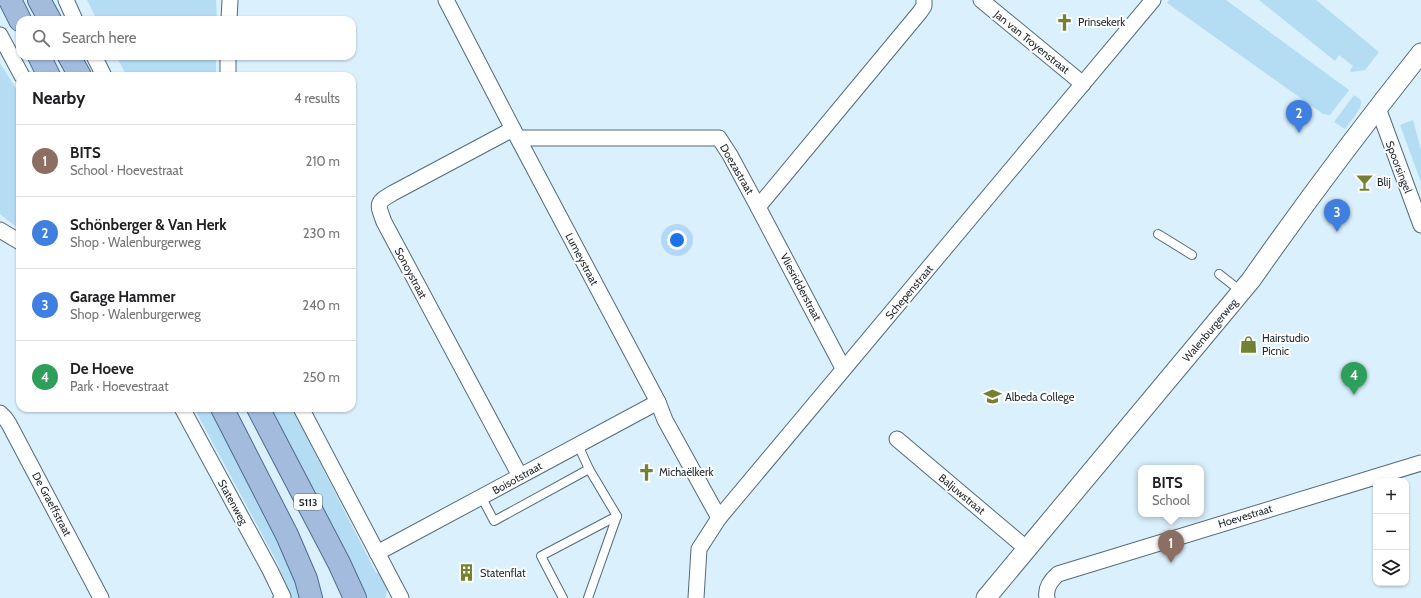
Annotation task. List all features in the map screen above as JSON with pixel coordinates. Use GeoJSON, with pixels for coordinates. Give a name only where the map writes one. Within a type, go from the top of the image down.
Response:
{"type":"FeatureCollection","features":[{"type":"Feature","properties":{"kind":"main road"},"geometry":{"type":"LineString","coordinates":[[10,0],[18,16]]}},
{"type":"Feature","properties":{"kind":"main road"},"geometry":{"type":"LineString","coordinates":[[39,0],[48,16]]}},
{"type":"Feature","properties":{"kind":"main road"},"geometry":{"type":"LineString","coordinates":[[41,60],[47,72]]}},
{"type":"Feature","properties":{"kind":"main road"},"geometry":{"type":"LineString","coordinates":[[71,60],[78,72]]}},
{"type":"Feature","properties":{"kind":"main road"},"geometry":{"type":"LineString","coordinates":[[224,412],[287,535],[306,579],[311,598]]}},
{"type":"Feature","properties":{"kind":"main road","name":"S113"},"geometry":{"type":"LineString","coordinates":[[260,412],[336,557],[355,598]]}},
{"type":"Feature","properties":{"kind":"street"},"geometry":{"type":"LineString","coordinates":[[66,0],[73,16]]}},
{"type":"Feature","properties":{"kind":"street"},"geometry":{"type":"LineString","coordinates":[[229,16],[230,0]]}},
{"type":"Feature","properties":{"kind":"street","name":"Lumeystraat"},"geometry":{"type":"LineString","coordinates":[[446,0],[658,402],[665,420],[719,518]]}},
{"type":"Feature","properties":{"kind":"street","name":"Doezastraat"},"geometry":{"type":"LineString","coordinates":[[516,134],[719,138],[730,155],[758,207],[920,12],[924,6],[924,0]]}},
{"type":"Feature","properties":{"kind":"street","name":"Jan van Troyenstraat"},"geometry":{"type":"LineString","coordinates":[[981,0],[1083,84]]}},
{"type":"Feature","properties":{"kind":"street","name":"Schepenstraat"},"geometry":{"type":"LineString","coordinates":[[696,598],[700,549],[719,518],[843,368],[867,342],[1153,0]]}},
{"type":"Feature","properties":{"kind":"street"},"geometry":{"type":"LineString","coordinates":[[0,35],[20,72]]}},
{"type":"Feature","properties":{"kind":"street","name":"Walenburgerweg"},"geometry":{"type":"LineString","coordinates":[[986,598],[1242,292],[1378,108],[1421,53]]}},
{"type":"Feature","properties":{"kind":"street"},"geometry":{"type":"LineString","coordinates":[[96,60],[102,72]]}},
{"type":"Feature","properties":{"kind":"street"},"geometry":{"type":"LineString","coordinates":[[228,60],[228,72]]}},
{"type":"Feature","properties":{"kind":"street","name":"Spoorsingel"},"geometry":{"type":"LineString","coordinates":[[1378,108],[1421,225]]}},
{"type":"Feature","properties":{"kind":"street","name":"Sonoystraat"},"geometry":{"type":"LineString","coordinates":[[516,134],[393,193],[381,200],[379,209],[384,222],[520,476]]}},
{"type":"Feature","properties":{"kind":"street","name":"Vliesridderstraat"},"geometry":{"type":"LineString","coordinates":[[758,207],[843,368]]}},
{"type":"Feature","properties":{"kind":"street"},"geometry":{"type":"LineString","coordinates":[[0,230],[16,240]]}},
{"type":"Feature","properties":{"kind":"street","name":"Boisotstraat"},"geometry":{"type":"LineString","coordinates":[[377,553],[482,498],[658,402]]}},
{"type":"Feature","properties":{"kind":"street","name":"Statenweg"},"geometry":{"type":"LineString","coordinates":[[184,412],[270,570],[282,597]]}},
{"type":"Feature","properties":{"kind":"street"},"geometry":{"type":"LineString","coordinates":[[303,412],[377,553],[391,591],[401,598]]}},
{"type":"Feature","properties":{"kind":"street","name":"De Graeffstraat"},"geometry":{"type":"LineString","coordinates":[[0,413],[6,418],[101,598]]}},
{"type":"Feature","properties":{"kind":"street","name":"Baljuwstraat"},"geometry":{"type":"LineString","coordinates":[[897,439],[1027,549]]}},
{"type":"Feature","properties":{"kind":"street","name":"Hoevestraat"},"geometry":{"type":"LineString","coordinates":[[1047,598],[1046,595],[1049,582],[1058,574],[1421,463]]}},
{"type":"Feature","properties":{"kind":"lane"},"geometry":{"type":"LineString","coordinates":[[1158,234],[1192,256]]}},
{"type":"Feature","properties":{"kind":"lane"},"geometry":{"type":"LineString","coordinates":[[1219,274],[1242,292]]}},
{"type":"Feature","properties":{"kind":"lane"},"geometry":{"type":"LineString","coordinates":[[578,445],[589,469],[616,516],[588,598]]}},
{"type":"Feature","properties":{"kind":"lane"},"geometry":{"type":"LineString","coordinates":[[482,498],[494,521],[589,469]]}},
{"type":"Feature","properties":{"kind":"lane"},"geometry":{"type":"LineString","coordinates":[[563,598],[541,556],[616,516]]}},
{"type":"Feature","properties":{"kind":"shaded area"},"geometry":{"type":"Polygon","coordinates":[[[87,0],[216,0],[217,16],[95,16],[87,0]]]}},
{"type":"Feature","properties":{"kind":"shaded area"},"geometry":{"type":"Polygon","coordinates":[[[1169,0],[1226,0],[1349,90],[1330,115],[1323,114],[1167,3],[1169,0]]]}},
{"type":"Feature","properties":{"kind":"shaded area"},"geometry":{"type":"Polygon","coordinates":[[[1259,0],[1316,0],[1379,52],[1365,70],[1351,72],[1350,71],[1353,66],[1339,55],[1335,61],[1259,0]]]}},
{"type":"Feature","properties":{"kind":"shaded area"},"geometry":{"type":"Polygon","coordinates":[[[118,60],[216,60],[216,72],[125,72],[118,60]]]}},
{"type":"Feature","properties":{"kind":"shaded area"},"geometry":{"type":"Polygon","coordinates":[[[0,63],[16,89],[16,227],[0,214],[0,63]]]}},
{"type":"Feature","properties":{"kind":"shaded area"},"geometry":{"type":"Polygon","coordinates":[[[1354,95],[1359,98],[1361,104],[1358,111],[1345,129],[1334,122],[1354,95]]]}},
{"type":"Feature","properties":{"kind":"shaded area"},"geometry":{"type":"Polygon","coordinates":[[[1413,120],[1421,150],[1421,182],[1400,125],[1413,120]]]}},
{"type":"Feature","properties":{"kind":"shaded area"},"geometry":{"type":"Polygon","coordinates":[[[196,412],[216,412],[271,513],[303,598],[289,598],[278,564],[196,412]]]}},
{"type":"Feature","properties":{"kind":"shaded area"},"geometry":{"type":"Polygon","coordinates":[[[265,412],[294,412],[376,573],[383,571],[387,584],[385,598],[361,598],[265,412]]]}},
{"type":"Feature","properties":{"kind":"place","name":"Prinsekerk"},"geometry":{"type":"Point","coordinates":[1065,22]}},
{"type":"Feature","properties":{"kind":"place","name":"Schönberger & Van Herk"},"geometry":{"type":"Point","coordinates":[1299,133]}},
{"type":"Feature","properties":{"kind":"place","name":"Blij"},"geometry":{"type":"Point","coordinates":[1364,182]}},
{"type":"Feature","properties":{"kind":"place","name":"Garage Hammer"},"geometry":{"type":"Point","coordinates":[1337,232]}},
{"type":"Feature","properties":{"kind":"place","name":"Hairstudio Picnic"},"geometry":{"type":"Point","coordinates":[1249,344]}},
{"type":"Feature","properties":{"kind":"place","name":"De Hoeve"},"geometry":{"type":"Point","coordinates":[1354,395]}},
{"type":"Feature","properties":{"kind":"place","name":"Albeda College"},"geometry":{"type":"Point","coordinates":[992,397]}},
{"type":"Feature","properties":{"kind":"place","name":"Michaëlkerk"},"geometry":{"type":"Point","coordinates":[646,472]}},
{"type":"Feature","properties":{"kind":"place","name":"BITS"},"geometry":{"type":"Point","coordinates":[1171,563]}},
{"type":"Feature","properties":{"kind":"place","name":"Statenflat"},"geometry":{"type":"Point","coordinates":[467,573]}}]}
